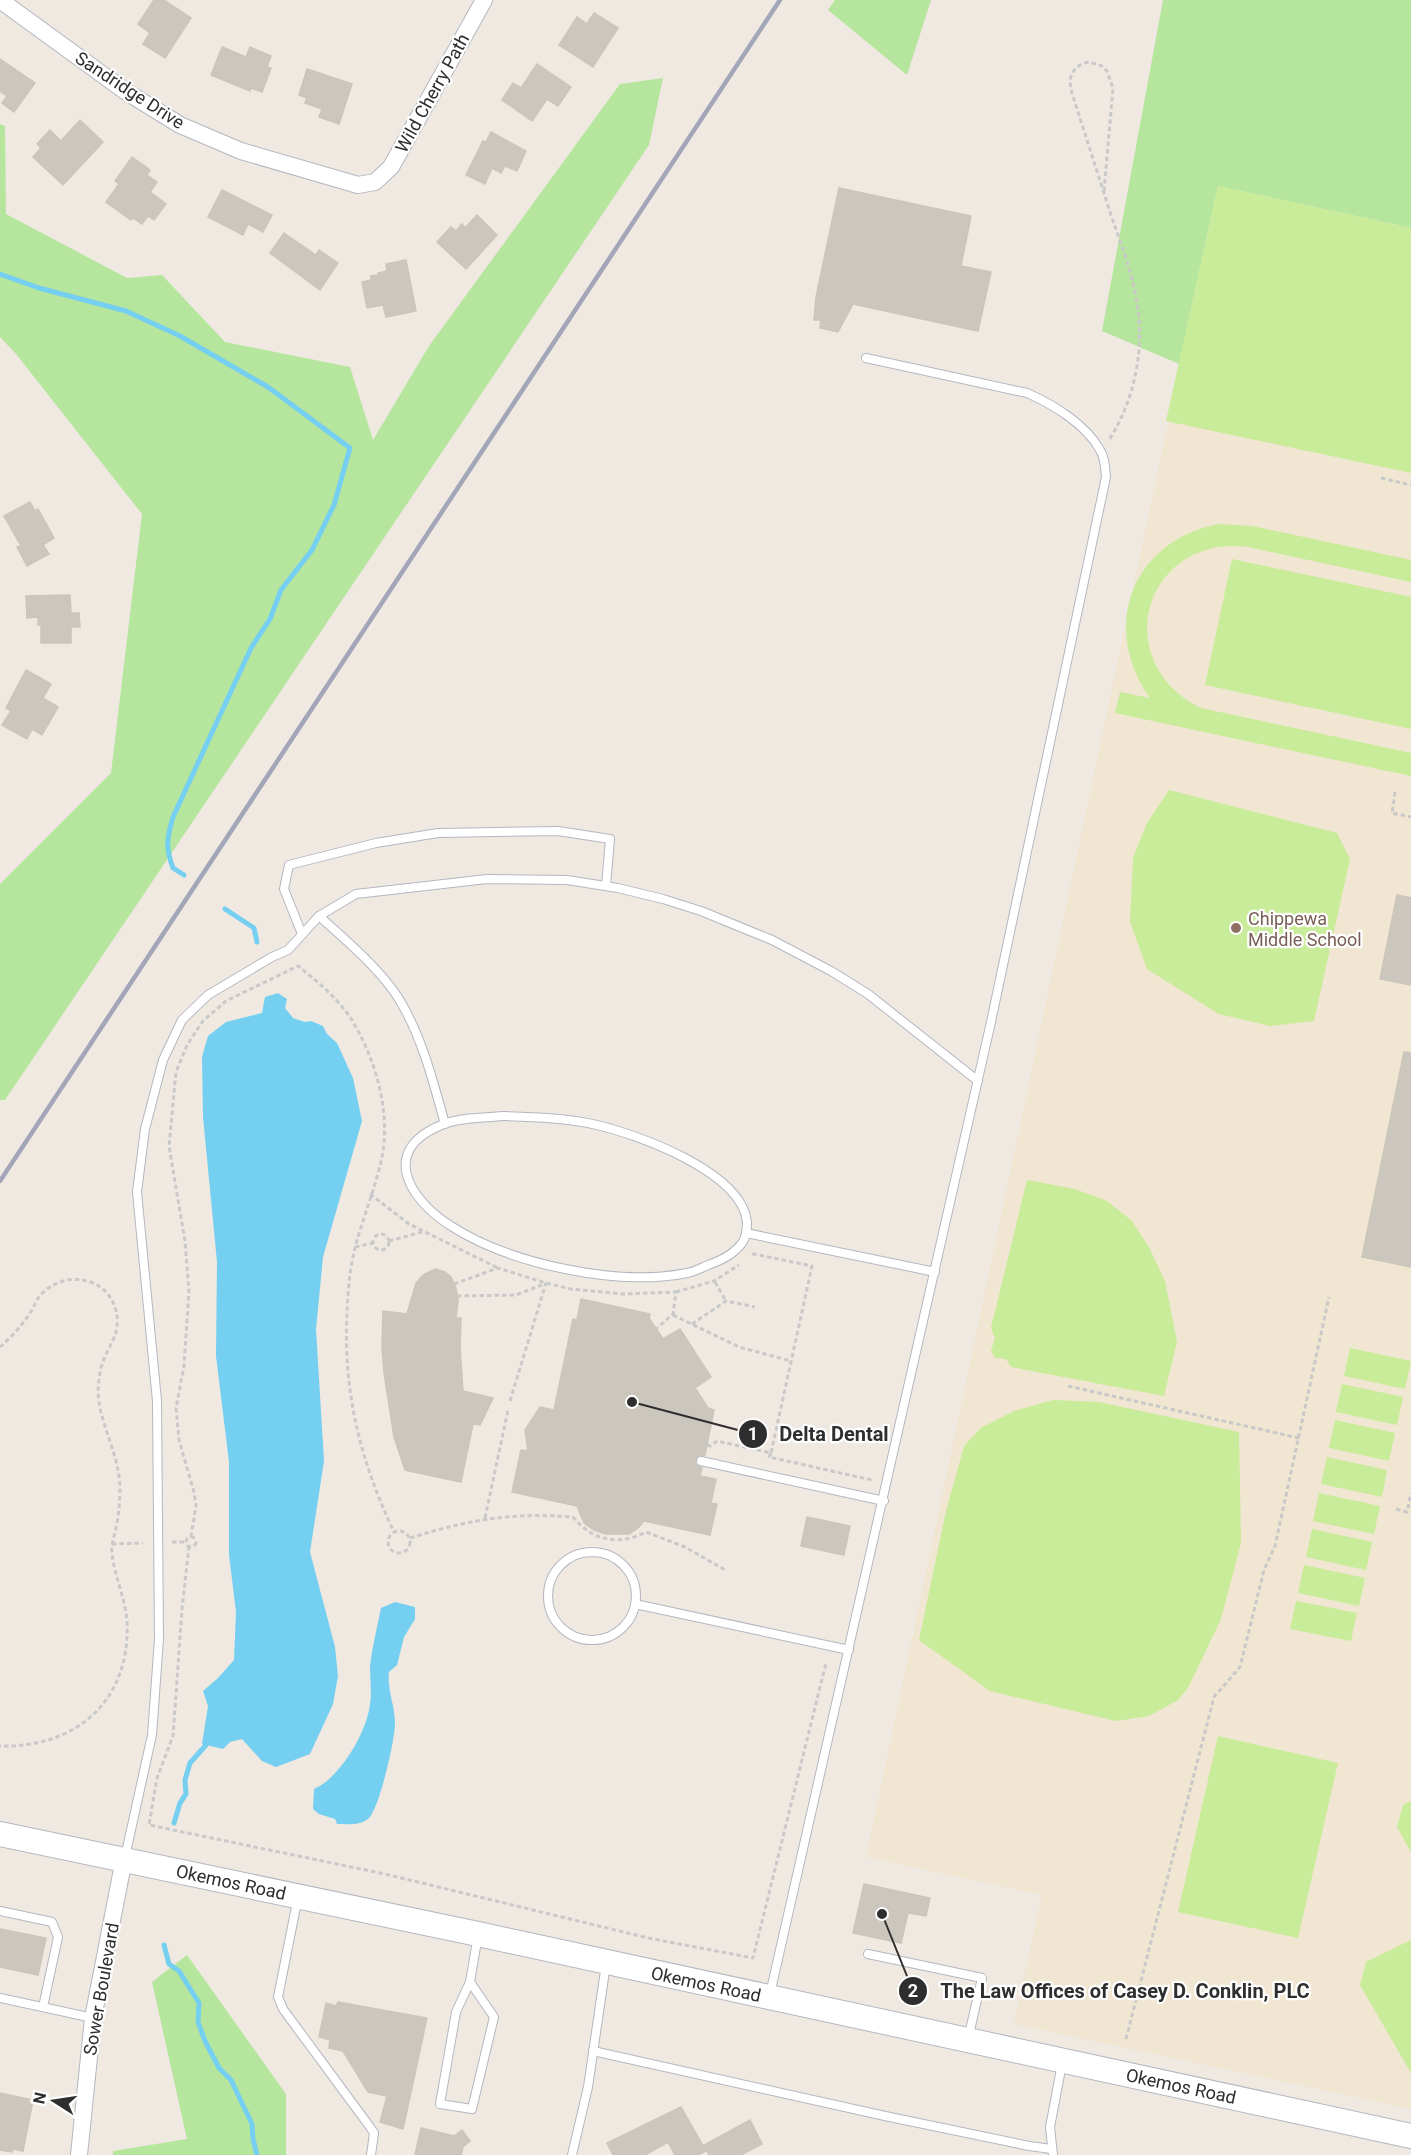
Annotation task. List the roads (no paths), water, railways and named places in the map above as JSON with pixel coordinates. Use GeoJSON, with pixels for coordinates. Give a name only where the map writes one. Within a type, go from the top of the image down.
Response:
{"type":"FeatureCollection","features":[{"type":"Feature","properties":{"kind":"main road","name":"Okemos Road"},"geometry":{"type":"LineString","coordinates":[[0,1834],[478,1934],[1411,2136]]}},
{"type":"Feature","properties":{"kind":"street","name":"Sandridge Drive"},"geometry":{"type":"LineString","coordinates":[[0,0],[125,91],[180,125],[241,151],[350,184],[367,185],[375,182]]}},
{"type":"Feature","properties":{"kind":"street","name":"Wild Cherry Path"},"geometry":{"type":"LineString","coordinates":[[375,182],[391,167],[484,0]]}},
{"type":"Feature","properties":{"kind":"street","name":"Sower Boulevard"},"geometry":{"type":"LineString","coordinates":[[79,2155],[93,2018],[124,1859]]}},
{"type":"Feature","properties":{"kind":"lane"},"geometry":{"type":"LineString","coordinates":[[770,1997],[978,1081],[1106,477],[1105,463],[1095,442],[1069,417],[1041,399],[1027,393],[866,358]]}},
{"type":"Feature","properties":{"kind":"lane"},"geometry":{"type":"LineString","coordinates":[[303,934],[284,889],[289,865],[376,843],[438,833],[558,831],[610,839],[606,886]]}},
{"type":"Feature","properties":{"kind":"lane"},"geometry":{"type":"LineString","coordinates":[[124,1859],[153,1735],[159,1639],[157,1401],[136,1192],[145,1129],[163,1060],[182,1020],[208,995],[288,950],[318,916],[356,894],[487,879],[567,880],[663,899],[701,911],[772,940],[831,970],[868,994],[978,1081]]}},
{"type":"Feature","properties":{"kind":"lane"},"geometry":{"type":"LineString","coordinates":[[318,916],[370,964],[398,997],[417,1034],[445,1124]]}},
{"type":"Feature","properties":{"kind":"lane"},"geometry":{"type":"LineString","coordinates":[[503,1116],[547,1118],[597,1125],[658,1145],[704,1169],[732,1192],[746,1216],[746,1233],[742,1243],[723,1259],[688,1273],[649,1277],[612,1276],[572,1270],[524,1258],[487,1245],[451,1227],[426,1208],[409,1185],[406,1174],[409,1150],[422,1135],[445,1124],[503,1116]]}},
{"type":"Feature","properties":{"kind":"lane"},"geometry":{"type":"LineString","coordinates":[[746,1233],[935,1272]]}},
{"type":"Feature","properties":{"kind":"lane"},"geometry":{"type":"LineString","coordinates":[[701,1461],[884,1501]]}},
{"type":"Feature","properties":{"kind":"lane"},"geometry":{"type":"LineString","coordinates":[[601,1552],[620,1561],[627,1569],[636,1589],[635,1604],[630,1620],[614,1634],[604,1638],[583,1639],[564,1630],[556,1622],[548,1603],[550,1581],[561,1563],[570,1557],[580,1553],[601,1552]]}},
{"type":"Feature","properties":{"kind":"lane"},"geometry":{"type":"LineString","coordinates":[[635,1604],[849,1650]]}},
{"type":"Feature","properties":{"kind":"lane"},"geometry":{"type":"LineString","coordinates":[[298,1897],[278,1997],[279,2002],[374,2133],[371,2155]]}},
{"type":"Feature","properties":{"kind":"lane"},"geometry":{"type":"LineString","coordinates":[[0,1911],[52,1922],[58,1936],[43,2007]]}},
{"type":"Feature","properties":{"kind":"lane"},"geometry":{"type":"LineString","coordinates":[[470,1982],[494,2017],[472,2109],[440,2104],[456,2012],[470,1982],[478,1934]]}},
{"type":"Feature","properties":{"kind":"lane"},"geometry":{"type":"LineString","coordinates":[[868,1954],[982,1978],[968,2040]]}},
{"type":"Feature","properties":{"kind":"lane"},"geometry":{"type":"LineString","coordinates":[[572,2155],[593,2051],[606,1962]]}},
{"type":"Feature","properties":{"kind":"lane"},"geometry":{"type":"LineString","coordinates":[[0,1998],[93,2018]]}},
{"type":"Feature","properties":{"kind":"lane"},"geometry":{"type":"LineString","coordinates":[[593,2051],[1053,2152],[1050,2127],[1062,2061]]}},
{"type":"Feature","properties":{"kind":"water"},"geometry":{"type":"Polygon","coordinates":[[[278,993],[287,999],[285,1008],[293,1018],[323,1026],[327,1034],[337,1043],[353,1078],[362,1121],[323,1257],[316,1329],[324,1461],[310,1552],[335,1647],[338,1676],[333,1704],[310,1754],[276,1767],[262,1761],[242,1739],[230,1742],[223,1749],[202,1744],[208,1706],[203,1691],[234,1660],[236,1612],[229,1555],[229,1462],[216,1356],[217,1262],[203,1117],[202,1057],[208,1036],[226,1022],[262,1013],[265,997],[278,993]]]}},
{"type":"Feature","properties":{"kind":"water"},"geometry":{"type":"Polygon","coordinates":[[[395,1602],[415,1607],[415,1619],[404,1637],[397,1665],[389,1672],[395,1723],[386,1772],[378,1800],[369,1818],[358,1823],[337,1824],[335,1819],[319,1814],[313,1809],[314,1789],[324,1783],[342,1765],[364,1728],[370,1704],[370,1667],[373,1645],[381,1608],[395,1602]]]}},
{"type":"Feature","properties":{"kind":"waterway"},"geometry":{"type":"LineString","coordinates":[[0,274],[39,288],[126,311],[180,336],[268,387],[350,448],[334,505],[312,550],[281,590],[270,619],[251,648],[173,817],[168,837],[169,854],[173,868],[184,875]]}},
{"type":"Feature","properties":{"kind":"waterway"},"geometry":{"type":"LineString","coordinates":[[225,909],[254,928],[257,942]]}},
{"type":"Feature","properties":{"kind":"waterway"},"geometry":{"type":"LineString","coordinates":[[174,1823],[180,1803],[186,1794],[185,1780],[190,1763],[206,1745]]}},
{"type":"Feature","properties":{"kind":"waterway"},"geometry":{"type":"LineString","coordinates":[[164,1945],[169,1964],[179,1971],[199,2003],[198,2022],[205,2041],[219,2068],[231,2080],[252,2124],[257,2155]]}},
{"type":"Feature","properties":{"kind":"railway"},"geometry":{"type":"LineString","coordinates":[[0,1181],[780,0]]}},
{"type":"Feature","properties":{"kind":"place","name":"Chippewa Middle School"},"geometry":{"type":"Point","coordinates":[1236,928]}},
{"type":"Feature","properties":{"kind":"place","name":"Delta Dental"},"geometry":{"type":"Point","coordinates":[632,1402]}},
{"type":"Feature","properties":{"kind":"place","name":"The Law Offices of Casey D. Conklin, PLC"},"geometry":{"type":"Point","coordinates":[882,1914]}}]}
